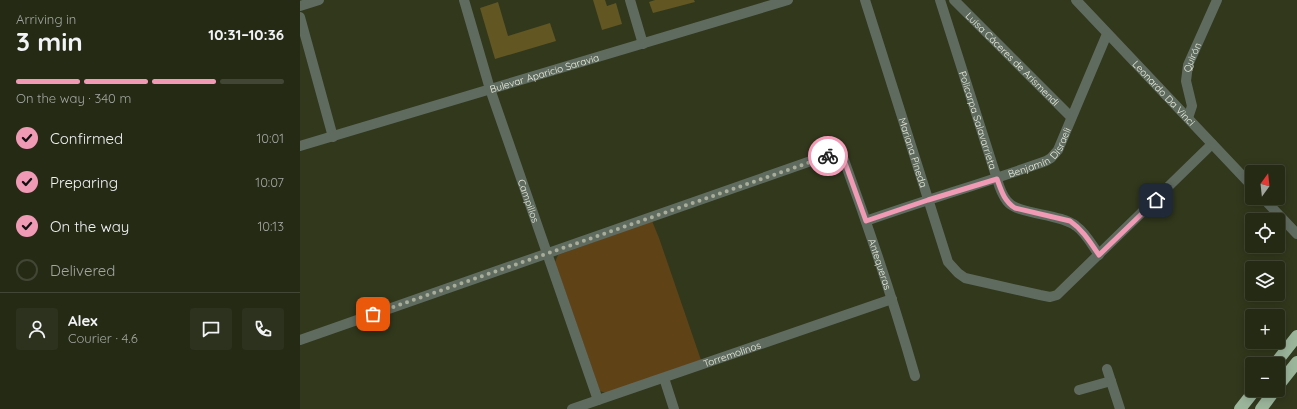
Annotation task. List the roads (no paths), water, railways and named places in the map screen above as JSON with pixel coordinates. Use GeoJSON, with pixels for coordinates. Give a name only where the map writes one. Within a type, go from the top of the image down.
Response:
{"type":"FeatureCollection","features":[{"type":"Feature","properties":{"kind":"highway"},"geometry":{"type":"LineString","coordinates":[[1280,357],[1297,336]]}},
{"type":"Feature","properties":{"kind":"highway"},"geometry":{"type":"LineString","coordinates":[[1285,377],[1297,362]]}},
{"type":"Feature","properties":{"kind":"highway"},"geometry":{"type":"LineString","coordinates":[[1240,409],[1249,397]]}},
{"type":"Feature","properties":{"kind":"highway"},"geometry":{"type":"LineString","coordinates":[[1261,409],[1270,397]]}},
{"type":"Feature","properties":{"kind":"street"},"geometry":{"type":"LineString","coordinates":[[300,6],[319,0]]}},
{"type":"Feature","properties":{"kind":"street","name":"Campillos"},"geometry":{"type":"LineString","coordinates":[[464,0],[490,89],[598,400]]}},
{"type":"Feature","properties":{"kind":"street"},"geometry":{"type":"LineString","coordinates":[[630,0],[643,44]]}},
{"type":"Feature","properties":{"kind":"street","name":"Mariana Pineda"},"geometry":{"type":"LineString","coordinates":[[865,0],[948,262],[958,273],[965,278],[1050,296],[1057,295],[1099,255]]}},
{"type":"Feature","properties":{"kind":"street","name":"Policarpa Salavarrieta"},"geometry":{"type":"LineString","coordinates":[[940,0],[997,179],[1005,198],[1010,205],[1015,208],[1070,221],[1086,235],[1099,255]]}},
{"type":"Feature","properties":{"kind":"street","name":"Luisa Cáceres de Arismendi"},"geometry":{"type":"LineString","coordinates":[[954,0],[1072,117]]}},
{"type":"Feature","properties":{"kind":"street","name":"Leonardo Da Vinci"},"geometry":{"type":"LineString","coordinates":[[1076,0],[1245,179]]}},
{"type":"Feature","properties":{"kind":"street","name":"Quirón"},"geometry":{"type":"LineString","coordinates":[[1188,118],[1192,106],[1186,81],[1188,65],[1216,0]]}},
{"type":"Feature","properties":{"kind":"street","name":"Bulevar Aparicio Saravia"},"geometry":{"type":"LineString","coordinates":[[300,146],[785,1]]}},
{"type":"Feature","properties":{"kind":"street"},"geometry":{"type":"LineString","coordinates":[[300,17],[333,137]]}},
{"type":"Feature","properties":{"kind":"street","name":"Benjamín Disraeli"},"geometry":{"type":"LineString","coordinates":[[866,221],[997,179],[1051,158],[1058,150],[1107,34]]}},
{"type":"Feature","properties":{"kind":"street"},"geometry":{"type":"LineString","coordinates":[[1099,255],[1212,144]]}},
{"type":"Feature","properties":{"kind":"street","name":"Antequeras"},"geometry":{"type":"LineString","coordinates":[[547,254],[828,156],[842,157],[866,221],[892,299],[915,376]]}},
{"type":"Feature","properties":{"kind":"street"},"geometry":{"type":"LineString","coordinates":[[1270,205],[1297,234]]}},
{"type":"Feature","properties":{"kind":"street"},"geometry":{"type":"LineString","coordinates":[[300,340],[547,254]]}},
{"type":"Feature","properties":{"kind":"street","name":"Torremolinos"},"geometry":{"type":"LineString","coordinates":[[572,409],[892,299]]}},
{"type":"Feature","properties":{"kind":"street"},"geometry":{"type":"LineString","coordinates":[[1107,369],[1120,409]]}},
{"type":"Feature","properties":{"kind":"street"},"geometry":{"type":"LineString","coordinates":[[664,378],[674,409]]}},
{"type":"Feature","properties":{"kind":"street"},"geometry":{"type":"LineString","coordinates":[[1079,390],[1111,381]]}}]}
